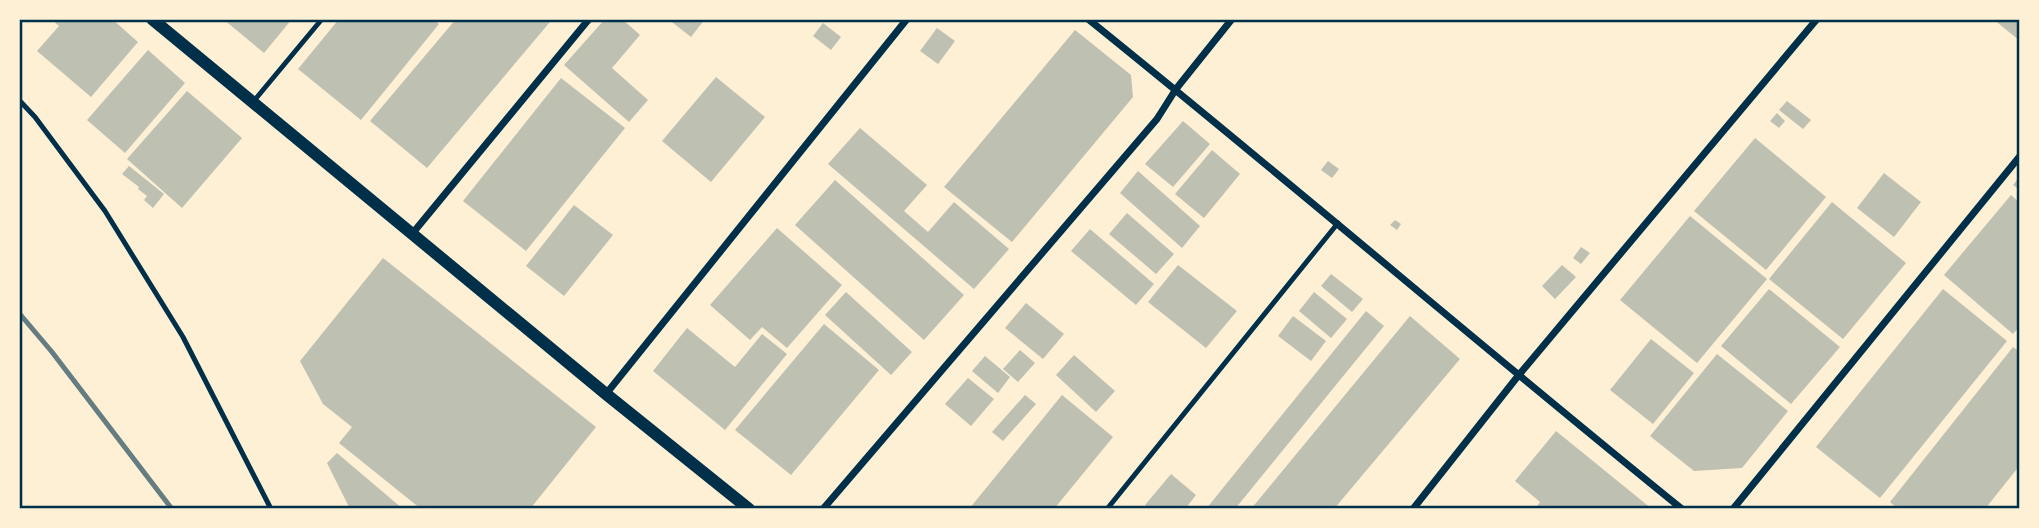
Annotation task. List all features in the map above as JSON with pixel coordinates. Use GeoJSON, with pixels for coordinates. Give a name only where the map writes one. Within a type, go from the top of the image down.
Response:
{"type":"FeatureCollection","features":[{"type":"Feature","properties":{"kind":"street"},"geometry":{"type":"LineString","coordinates":[[152,19],[749,509]]}},
{"type":"Feature","properties":{"kind":"street"},"geometry":{"type":"LineString","coordinates":[[412,234],[589,19]]}},
{"type":"Feature","properties":{"kind":"street"},"geometry":{"type":"LineString","coordinates":[[606,394],[907,19]]}},
{"type":"Feature","properties":{"kind":"street"},"geometry":{"type":"LineString","coordinates":[[1088,19],[1682,509]]}},
{"type":"Feature","properties":{"kind":"street"},"geometry":{"type":"LineString","coordinates":[[823,509],[1157,119],[1176,89],[1232,19]]}},
{"type":"Feature","properties":{"kind":"street"},"geometry":{"type":"LineString","coordinates":[[1413,509],[1518,376],[1818,19]]}},
{"type":"Feature","properties":{"kind":"street"},"geometry":{"type":"LineString","coordinates":[[1733,509],[2020,156]]}},
{"type":"Feature","properties":{"kind":"lane"},"geometry":{"type":"LineString","coordinates":[[253,102],[322,19]]}},
{"type":"Feature","properties":{"kind":"lane"},"geometry":{"type":"LineString","coordinates":[[19,100],[35,117],[105,211],[183,337],[271,509]]}},
{"type":"Feature","properties":{"kind":"lane"},"geometry":{"type":"LineString","coordinates":[[1107,509],[1338,223]]}},
{"type":"Feature","properties":{"kind":"building"},"geometry":{"type":"Polygon","coordinates":[[[51,19],[112,19],[138,42],[91,97],[37,51],[59,26],[51,19]]]}},
{"type":"Feature","properties":{"kind":"building"},"geometry":{"type":"Polygon","coordinates":[[[223,19],[292,19],[264,53],[223,19]]]}},
{"type":"Feature","properties":{"kind":"building"},"geometry":{"type":"Polygon","coordinates":[[[339,19],[433,19],[439,24],[361,120],[298,69],[339,19]]]}},
{"type":"Feature","properties":{"kind":"building"},"geometry":{"type":"Polygon","coordinates":[[[456,19],[547,19],[550,22],[427,168],[370,121],[456,19]]]}},
{"type":"Feature","properties":{"kind":"building"},"geometry":{"type":"Polygon","coordinates":[[[605,19],[622,19],[640,35],[612,68],[648,100],[629,122],[564,65],[605,19]]]}},
{"type":"Feature","properties":{"kind":"building"},"geometry":{"type":"Polygon","coordinates":[[[668,19],[705,19],[691,37],[668,19]]]}},
{"type":"Feature","properties":{"kind":"building"},"geometry":{"type":"Polygon","coordinates":[[[1993,19],[2020,19],[2020,41],[1993,19]]]}},
{"type":"Feature","properties":{"kind":"building"},"geometry":{"type":"Polygon","coordinates":[[[823,23],[841,37],[831,50],[813,36],[823,23]]]}},
{"type":"Feature","properties":{"kind":"building"},"geometry":{"type":"Polygon","coordinates":[[[937,28],[955,41],[938,64],[920,51],[937,28]]]}},
{"type":"Feature","properties":{"kind":"building"},"geometry":{"type":"Polygon","coordinates":[[[1075,30],[1131,75],[1133,97],[1012,242],[944,187],[1075,30]]]}},
{"type":"Feature","properties":{"kind":"building"},"geometry":{"type":"Polygon","coordinates":[[[148,50],[185,83],[125,153],[87,120],[148,50]]]}},
{"type":"Feature","properties":{"kind":"building"},"geometry":{"type":"Polygon","coordinates":[[[716,77],[765,117],[711,182],[662,141],[716,77]]]}},
{"type":"Feature","properties":{"kind":"building"},"geometry":{"type":"Polygon","coordinates":[[[561,78],[625,128],[526,251],[463,201],[561,78]]]}},
{"type":"Feature","properties":{"kind":"building"},"geometry":{"type":"Polygon","coordinates":[[[187,91],[242,138],[182,208],[127,159],[187,91]]]}},
{"type":"Feature","properties":{"kind":"building"},"geometry":{"type":"Polygon","coordinates":[[[1787,101],[1811,120],[1803,129],[1779,110],[1787,101]]]}},
{"type":"Feature","properties":{"kind":"building"},"geometry":{"type":"Polygon","coordinates":[[[1777,113],[1785,121],[1779,128],[1770,121],[1777,113]]]}},
{"type":"Feature","properties":{"kind":"building"},"geometry":{"type":"Polygon","coordinates":[[[1183,121],[1210,144],[1173,187],[1145,164],[1183,121]]]}},
{"type":"Feature","properties":{"kind":"building"},"geometry":{"type":"Polygon","coordinates":[[[860,128],[927,185],[904,211],[928,232],[954,202],[1009,249],[974,289],[828,164],[860,128]]]}},
{"type":"Feature","properties":{"kind":"building"},"geometry":{"type":"Polygon","coordinates":[[[1755,138],[1826,197],[1766,270],[1694,211],[1755,138]]]}},
{"type":"Feature","properties":{"kind":"building"},"geometry":{"type":"Polygon","coordinates":[[[1212,150],[1240,174],[1204,218],[1175,194],[1212,150]]]}},
{"type":"Feature","properties":{"kind":"building"},"geometry":{"type":"Polygon","coordinates":[[[1328,161],[1339,169],[1332,178],[1321,170],[1328,161]]]}},
{"type":"Feature","properties":{"kind":"building"},"geometry":{"type":"Polygon","coordinates":[[[129,166],[164,194],[153,208],[144,200],[147,196],[139,187],[122,174],[129,166]]]}},
{"type":"Feature","properties":{"kind":"building"},"geometry":{"type":"Polygon","coordinates":[[[1138,171],[1200,226],[1182,248],[1120,193],[1138,171]]]}},
{"type":"Feature","properties":{"kind":"building"},"geometry":{"type":"Polygon","coordinates":[[[1884,173],[1921,202],[1894,237],[1857,208],[1884,173]]]}},
{"type":"Feature","properties":{"kind":"building"},"geometry":{"type":"Polygon","coordinates":[[[2020,176],[2020,190],[2013,185],[2020,176]]]}},
{"type":"Feature","properties":{"kind":"building"},"geometry":{"type":"Polygon","coordinates":[[[835,180],[964,295],[924,340],[795,225],[835,180]]]}},
{"type":"Feature","properties":{"kind":"building"},"geometry":{"type":"Polygon","coordinates":[[[2011,195],[2020,203],[2020,326],[2013,334],[1944,275],[2011,195]]]}},
{"type":"Feature","properties":{"kind":"building"},"geometry":{"type":"Polygon","coordinates":[[[1832,202],[1906,263],[1843,339],[1769,279],[1832,202]]]}},
{"type":"Feature","properties":{"kind":"building"},"geometry":{"type":"Polygon","coordinates":[[[574,205],[613,235],[564,296],[526,266],[574,205]]]}},
{"type":"Feature","properties":{"kind":"building"},"geometry":{"type":"Polygon","coordinates":[[[1127,213],[1174,254],[1156,274],[1109,234],[1127,213]]]}},
{"type":"Feature","properties":{"kind":"building"},"geometry":{"type":"Polygon","coordinates":[[[1690,216],[1767,279],[1697,363],[1620,300],[1690,216]]]}},
{"type":"Feature","properties":{"kind":"building"},"geometry":{"type":"Polygon","coordinates":[[[1395,220],[1401,224],[1397,230],[1390,225],[1395,220]]]}},
{"type":"Feature","properties":{"kind":"building"},"geometry":{"type":"Polygon","coordinates":[[[777,228],[842,285],[787,348],[762,327],[750,340],[710,305],[777,228]]]}},
{"type":"Feature","properties":{"kind":"building"},"geometry":{"type":"Polygon","coordinates":[[[1090,229],[1154,284],[1136,305],[1071,251],[1090,229]]]}},
{"type":"Feature","properties":{"kind":"building"},"geometry":{"type":"Polygon","coordinates":[[[1581,247],[1590,253],[1581,264],[1573,258],[1581,247]]]}},
{"type":"Feature","properties":{"kind":"building"},"geometry":{"type":"Polygon","coordinates":[[[383,258],[596,427],[530,509],[421,509],[339,443],[352,427],[323,404],[300,361],[383,258]]]}},
{"type":"Feature","properties":{"kind":"building"},"geometry":{"type":"Polygon","coordinates":[[[1178,265],[1237,311],[1206,348],[1148,302],[1178,265]]]}},
{"type":"Feature","properties":{"kind":"building"},"geometry":{"type":"Polygon","coordinates":[[[1562,265],[1576,277],[1555,299],[1542,286],[1562,265]]]}},
{"type":"Feature","properties":{"kind":"building"},"geometry":{"type":"Polygon","coordinates":[[[1331,274],[1363,299],[1352,312],[1321,286],[1331,274]]]}},
{"type":"Feature","properties":{"kind":"building"},"geometry":{"type":"Polygon","coordinates":[[[1769,289],[1840,347],[1791,404],[1721,346],[1769,289]]]}},
{"type":"Feature","properties":{"kind":"building"},"geometry":{"type":"Polygon","coordinates":[[[1943,289],[2007,341],[1880,498],[1816,447],[1943,289]]]}},
{"type":"Feature","properties":{"kind":"building"},"geometry":{"type":"Polygon","coordinates":[[[846,292],[912,352],[891,375],[825,315],[846,292]]]}},
{"type":"Feature","properties":{"kind":"building"},"geometry":{"type":"Polygon","coordinates":[[[1314,292],[1347,319],[1331,338],[1299,311],[1314,292]]]}},
{"type":"Feature","properties":{"kind":"building"},"geometry":{"type":"Polygon","coordinates":[[[1026,303],[1064,334],[1043,359],[1005,328],[1026,303]]]}},
{"type":"Feature","properties":{"kind":"building"},"geometry":{"type":"Polygon","coordinates":[[[1366,311],[1384,326],[1235,509],[1206,509],[1366,311]]]}},
{"type":"Feature","properties":{"kind":"building"},"geometry":{"type":"Polygon","coordinates":[[[1293,316],[1326,341],[1311,361],[1278,336],[1293,316]]]}},
{"type":"Feature","properties":{"kind":"building"},"geometry":{"type":"Polygon","coordinates":[[[1410,316],[1460,359],[1334,509],[1251,509],[1410,316]]]}},
{"type":"Feature","properties":{"kind":"building"},"geometry":{"type":"Polygon","coordinates":[[[824,324],[879,370],[791,475],[735,430],[824,324]]]}},
{"type":"Feature","properties":{"kind":"building"},"geometry":{"type":"Polygon","coordinates":[[[687,328],[735,367],[762,334],[787,354],[725,430],[653,371],[687,328]]]}},
{"type":"Feature","properties":{"kind":"building"},"geometry":{"type":"Polygon","coordinates":[[[1651,339],[1694,373],[1653,424],[1610,390],[1651,339]]]}},
{"type":"Feature","properties":{"kind":"building"},"geometry":{"type":"Polygon","coordinates":[[[2013,347],[2020,352],[2020,465],[1985,509],[1898,509],[1890,502],[2013,347]]]}},
{"type":"Feature","properties":{"kind":"building"},"geometry":{"type":"Polygon","coordinates":[[[1020,350],[1035,363],[1018,382],[1003,369],[1020,350]]]}},
{"type":"Feature","properties":{"kind":"building"},"geometry":{"type":"Polygon","coordinates":[[[1717,354],[1788,411],[1742,468],[1694,471],[1650,436],[1717,354]]]}},
{"type":"Feature","properties":{"kind":"building"},"geometry":{"type":"Polygon","coordinates":[[[1074,355],[1115,391],[1096,412],[1056,375],[1074,355]]]}},
{"type":"Feature","properties":{"kind":"building"},"geometry":{"type":"Polygon","coordinates":[[[985,356],[1010,377],[998,393],[972,371],[985,356]]]}},
{"type":"Feature","properties":{"kind":"building"},"geometry":{"type":"Polygon","coordinates":[[[968,378],[994,399],[971,426],[945,404],[968,378]]]}},
{"type":"Feature","properties":{"kind":"building"},"geometry":{"type":"Polygon","coordinates":[[[1025,395],[1036,404],[1003,441],[992,432],[1025,395]]]}},
{"type":"Feature","properties":{"kind":"building"},"geometry":{"type":"Polygon","coordinates":[[[1062,395],[1113,437],[1054,509],[969,509],[1062,395]]]}},
{"type":"Feature","properties":{"kind":"building"},"geometry":{"type":"Polygon","coordinates":[[[1556,431],[1652,509],[1535,509],[1540,502],[1515,481],[1556,431]]]}},
{"type":"Feature","properties":{"kind":"building"},"geometry":{"type":"Polygon","coordinates":[[[337,453],[403,509],[350,509],[327,463],[337,453]]]}},
{"type":"Feature","properties":{"kind":"building"},"geometry":{"type":"Polygon","coordinates":[[[1171,474],[1196,495],[1185,509],[1150,509],[1145,505],[1171,474]]]}},
{"type":"Feature","properties":{"kind":"railway"},"geometry":{"type":"LineString","coordinates":[[19,313],[172,509]]}}]}
